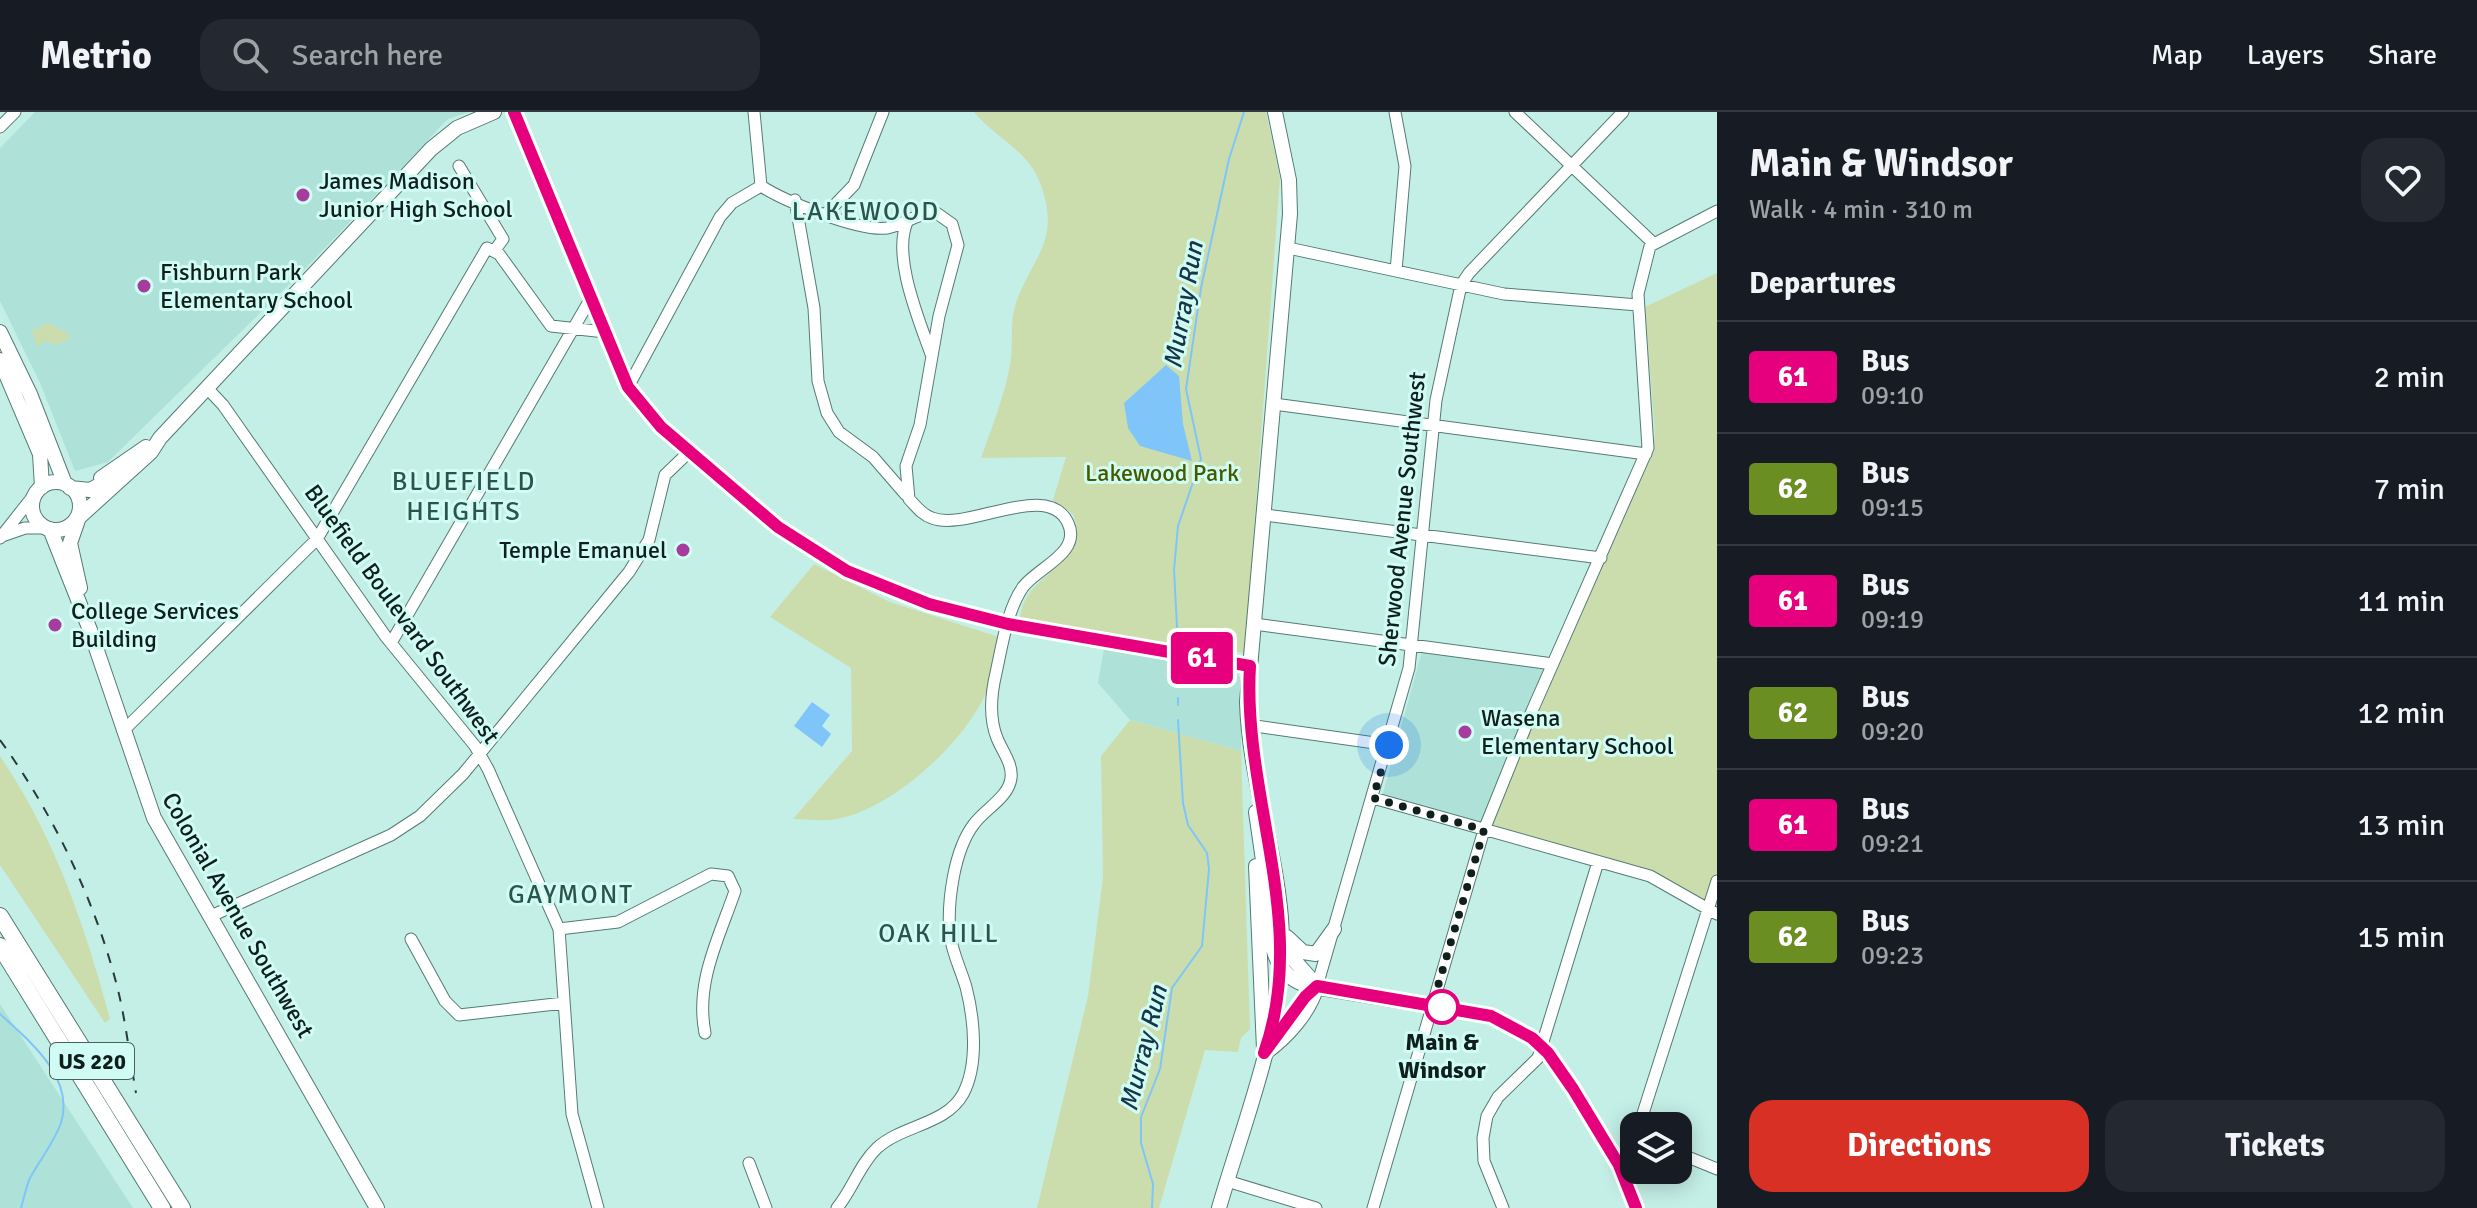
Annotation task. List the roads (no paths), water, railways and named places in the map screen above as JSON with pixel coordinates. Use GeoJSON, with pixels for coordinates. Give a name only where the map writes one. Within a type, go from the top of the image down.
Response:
{"type":"FeatureCollection","features":[{"type":"Feature","properties":{"kind":"highway","name":"US 220"},"geometry":{"type":"LineString","coordinates":[[0,916],[182,1208]]}},
{"type":"Feature","properties":{"kind":"highway","name":"US 220"},"geometry":{"type":"LineString","coordinates":[[0,946],[162,1208]]}},
{"type":"Feature","properties":{"kind":"main road"},"geometry":{"type":"LineString","coordinates":[[34,441],[37,474],[35,517],[48,529],[61,530],[137,465],[431,149],[457,128],[494,112]]}},
{"type":"Feature","properties":{"kind":"main road"},"geometry":{"type":"LineString","coordinates":[[514,112],[628,387],[650,416],[778,527],[847,571],[898,594],[1008,624],[1250,666]]}},
{"type":"Feature","properties":{"kind":"main road"},"geometry":{"type":"LineString","coordinates":[[1264,1053],[1255,776],[1248,725],[1250,666],[1288,248],[1289,180],[1275,112]]}},
{"type":"Feature","properties":{"kind":"main road"},"geometry":{"type":"LineString","coordinates":[[0,332],[30,394],[64,482],[78,501],[76,520]]}},
{"type":"Feature","properties":{"kind":"main road"},"geometry":{"type":"LineString","coordinates":[[0,360],[43,467],[34,495]]}},
{"type":"Feature","properties":{"kind":"main road"},"geometry":{"type":"LineString","coordinates":[[34,495],[55,482],[90,490],[101,486],[160,438]]}},
{"type":"Feature","properties":{"kind":"main road","name":"Colonial Avenue Southwest"},"geometry":{"type":"LineString","coordinates":[[76,520],[70,543],[84,608],[148,805],[377,1208]]}},
{"type":"Feature","properties":{"kind":"main road","name":"Colonial Avenue Southwest"},"geometry":{"type":"LineString","coordinates":[[48,529],[90,630]]}},
{"type":"Feature","properties":{"kind":"main road"},"geometry":{"type":"LineString","coordinates":[[1255,776],[1264,802],[1283,927],[1294,960],[1317,986]]}},
{"type":"Feature","properties":{"kind":"main road"},"geometry":{"type":"LineString","coordinates":[[1254,804],[1267,895],[1269,935],[1281,966],[1302,984],[1500,1018],[1541,1046],[1555,1062],[1619,1165],[1636,1208]]}},
{"type":"Feature","properties":{"kind":"main road"},"geometry":{"type":"LineString","coordinates":[[1283,927],[1303,952],[1316,954],[1334,929]]}},
{"type":"Feature","properties":{"kind":"main road"},"geometry":{"type":"LineString","coordinates":[[1219,1208],[1276,1012],[1283,927]]}},
{"type":"Feature","properties":{"kind":"main road","name":"Sherwood Avenue Southwest"},"geometry":{"type":"LineString","coordinates":[[1264,1053],[1305,997],[1317,986]]}},
{"type":"Feature","properties":{"kind":"street"},"geometry":{"type":"LineString","coordinates":[[0,127],[15,112]]}},
{"type":"Feature","properties":{"kind":"street"},"geometry":{"type":"LineString","coordinates":[[754,112],[761,186]]}},
{"type":"Feature","properties":{"kind":"street"},"geometry":{"type":"LineString","coordinates":[[826,214],[854,185],[883,112]]}},
{"type":"Feature","properties":{"kind":"street"},"geometry":{"type":"LineString","coordinates":[[1395,112],[1405,166],[1396,271]]}},
{"type":"Feature","properties":{"kind":"street"},"geometry":{"type":"LineString","coordinates":[[1515,112],[1652,242]]}},
{"type":"Feature","properties":{"kind":"street","name":"Sherwood Avenue Southwest"},"geometry":{"type":"LineString","coordinates":[[1317,986],[1389,745],[1412,644],[1433,426],[1443,358],[1461,285],[1623,112]]}},
{"type":"Feature","properties":{"kind":"street"},"geometry":{"type":"LineString","coordinates":[[459,166],[503,239],[495,250]]}},
{"type":"Feature","properties":{"kind":"street"},"geometry":{"type":"LineString","coordinates":[[761,186],[869,229],[893,227],[927,213],[940,213],[952,224],[958,238],[920,425],[906,466],[909,499]]}},
{"type":"Feature","properties":{"kind":"street"},"geometry":{"type":"LineString","coordinates":[[628,387],[720,217],[732,203],[761,186]]}},
{"type":"Feature","properties":{"kind":"street"},"geometry":{"type":"LineString","coordinates":[[795,200],[814,308],[818,381],[827,413],[839,432],[873,457],[926,515],[944,521],[1026,506],[1052,508],[1062,514],[1071,533],[1068,546],[1061,555],[1024,587],[1008,624],[995,677],[992,711],[1011,780],[968,833],[959,859],[950,936],[966,989],[973,1028],[966,1088],[949,1109],[876,1149],[837,1208]]}},
{"type":"Feature","properties":{"kind":"street"},"geometry":{"type":"LineString","coordinates":[[1373,1208],[1484,830],[1649,444],[1638,305],[1640,283],[1652,242],[1717,211]]}},
{"type":"Feature","properties":{"kind":"street"},"geometry":{"type":"LineString","coordinates":[[908,220],[902,235],[904,258],[911,294],[932,357]]}},
{"type":"Feature","properties":{"kind":"street"},"geometry":{"type":"LineString","coordinates":[[123,731],[317,539],[487,248],[495,250],[543,318],[556,329],[605,332]]}},
{"type":"Feature","properties":{"kind":"street"},"geometry":{"type":"LineString","coordinates":[[1288,248],[1504,294],[1638,305]]}},
{"type":"Feature","properties":{"kind":"street"},"geometry":{"type":"LineString","coordinates":[[391,643],[591,298]]}},
{"type":"Feature","properties":{"kind":"street","name":"Bluefield Boulevard Southwest"},"geometry":{"type":"LineString","coordinates":[[207,388],[223,405],[391,643],[480,754],[559,929],[575,1131],[598,1208]]}},
{"type":"Feature","properties":{"kind":"street"},"geometry":{"type":"LineString","coordinates":[[1274,404],[1646,454]]}},
{"type":"Feature","properties":{"kind":"street"},"geometry":{"type":"LineString","coordinates":[[211,916],[407,825],[441,796],[480,754],[629,572],[649,540],[665,475],[689,452]]}},
{"type":"Feature","properties":{"kind":"street"},"geometry":{"type":"LineString","coordinates":[[1,537],[34,495]]}},
{"type":"Feature","properties":{"kind":"street"},"geometry":{"type":"LineString","coordinates":[[1265,515],[1601,558]]}},
{"type":"Feature","properties":{"kind":"street"},"geometry":{"type":"LineString","coordinates":[[1,537],[25,528],[48,529]]}},
{"type":"Feature","properties":{"kind":"street"},"geometry":{"type":"LineString","coordinates":[[1254,624],[1553,664]]}},
{"type":"Feature","properties":{"kind":"street"},"geometry":{"type":"LineString","coordinates":[[1248,725],[1389,745]]}},
{"type":"Feature","properties":{"kind":"street"},"geometry":{"type":"LineString","coordinates":[[1373,798],[1665,882],[1711,911]]}},
{"type":"Feature","properties":{"kind":"street"},"geometry":{"type":"LineString","coordinates":[[1503,1208],[1484,1161],[1484,1127],[1498,1097],[1535,1063],[1598,862]]}},
{"type":"Feature","properties":{"kind":"street"},"geometry":{"type":"LineString","coordinates":[[559,929],[618,922],[711,874],[722,874],[732,880],[735,891],[717,933],[706,974],[705,1033]]}},
{"type":"Feature","properties":{"kind":"street"},"geometry":{"type":"LineString","coordinates":[[1644,1112],[1711,911],[1717,881]]}},
{"type":"Feature","properties":{"kind":"street"},"geometry":{"type":"LineString","coordinates":[[411,939],[445,1001],[459,1015],[564,1003]]}},
{"type":"Feature","properties":{"kind":"street"},"geometry":{"type":"LineString","coordinates":[[1692,1159],[1717,1169]]}},
{"type":"Feature","properties":{"kind":"street"},"geometry":{"type":"LineString","coordinates":[[749,1163],[766,1208]]}},
{"type":"Feature","properties":{"kind":"street"},"geometry":{"type":"LineString","coordinates":[[1227,1181],[1316,1208]]}},
{"type":"Feature","properties":{"kind":"water"},"geometry":{"type":"Polygon","coordinates":[[[1166,365],[1179,376],[1183,424],[1192,461],[1140,446],[1128,428],[1124,403],[1166,365]]]}},
{"type":"Feature","properties":{"kind":"water"},"geometry":{"type":"Polygon","coordinates":[[[812,702],[830,715],[822,726],[831,734],[822,747],[794,726],[812,702]]]}},
{"type":"Feature","properties":{"kind":"waterway","name":"Murray Run"},"geometry":{"type":"LineString","coordinates":[[1178,646],[1174,570],[1178,526],[1201,459],[1186,389],[1201,288],[1229,159],[1244,112]]}},
{"type":"Feature","properties":{"kind":"waterway","name":"Murray Run"},"geometry":{"type":"LineString","coordinates":[[1176,663],[1177,683]]}},
{"type":"Feature","properties":{"kind":"waterway","name":"Murray Run"},"geometry":{"type":"LineString","coordinates":[[1178,698],[1178,705]]}},
{"type":"Feature","properties":{"kind":"waterway","name":"Murray Run"},"geometry":{"type":"LineString","coordinates":[[1152,1208],[1153,1184],[1141,1143],[1141,1117],[1160,1069],[1172,988],[1202,946],[1209,869],[1207,853],[1188,825],[1183,803],[1178,720]]}},
{"type":"Feature","properties":{"kind":"waterway"},"geometry":{"type":"LineString","coordinates":[[0,1014],[47,1061],[61,1090],[64,1106],[61,1123],[30,1178],[21,1208]]}},
{"type":"Feature","properties":{"kind":"railway"},"geometry":{"type":"LineString","coordinates":[[0,740],[55,828],[98,924],[118,990],[136,1093]]}},
{"type":"Feature","properties":{"kind":"place","name":"James Madison Junior High School"},"geometry":{"type":"Point","coordinates":[303,195]}},
{"type":"Feature","properties":{"kind":"place","name":"Fishburn Park Elementary School"},"geometry":{"type":"Point","coordinates":[144,286]}},
{"type":"Feature","properties":{"kind":"place","name":"Temple Emanuel"},"geometry":{"type":"Point","coordinates":[683,550]}},
{"type":"Feature","properties":{"kind":"place","name":"College Services Building"},"geometry":{"type":"Point","coordinates":[55,625]}},
{"type":"Feature","properties":{"kind":"place","name":"Wasena Elementary School"},"geometry":{"type":"Point","coordinates":[1465,732]}},
{"type":"Feature","properties":{"kind":"place","name":"Main & Windsor"},"geometry":{"type":"Point","coordinates":[1442,1007]}},
{"type":"Feature","properties":{"kind":"district","name":"LAKEWOOD"},"geometry":{"type":"Point","coordinates":[866,211]}},
{"type":"Feature","properties":{"kind":"district","name":"BLUEFIELD HEIGHTS"},"geometry":{"type":"Point","coordinates":[464,496]}},
{"type":"Feature","properties":{"kind":"district","name":"GAYMONT"},"geometry":{"type":"Point","coordinates":[571,894]}},
{"type":"Feature","properties":{"kind":"district","name":"OAK HILL"},"geometry":{"type":"Point","coordinates":[939,933]}},
{"type":"Feature","properties":{"kind":"park label","name":"Lakewood Park"},"geometry":{"type":"Point","coordinates":[1162,473]}}]}
